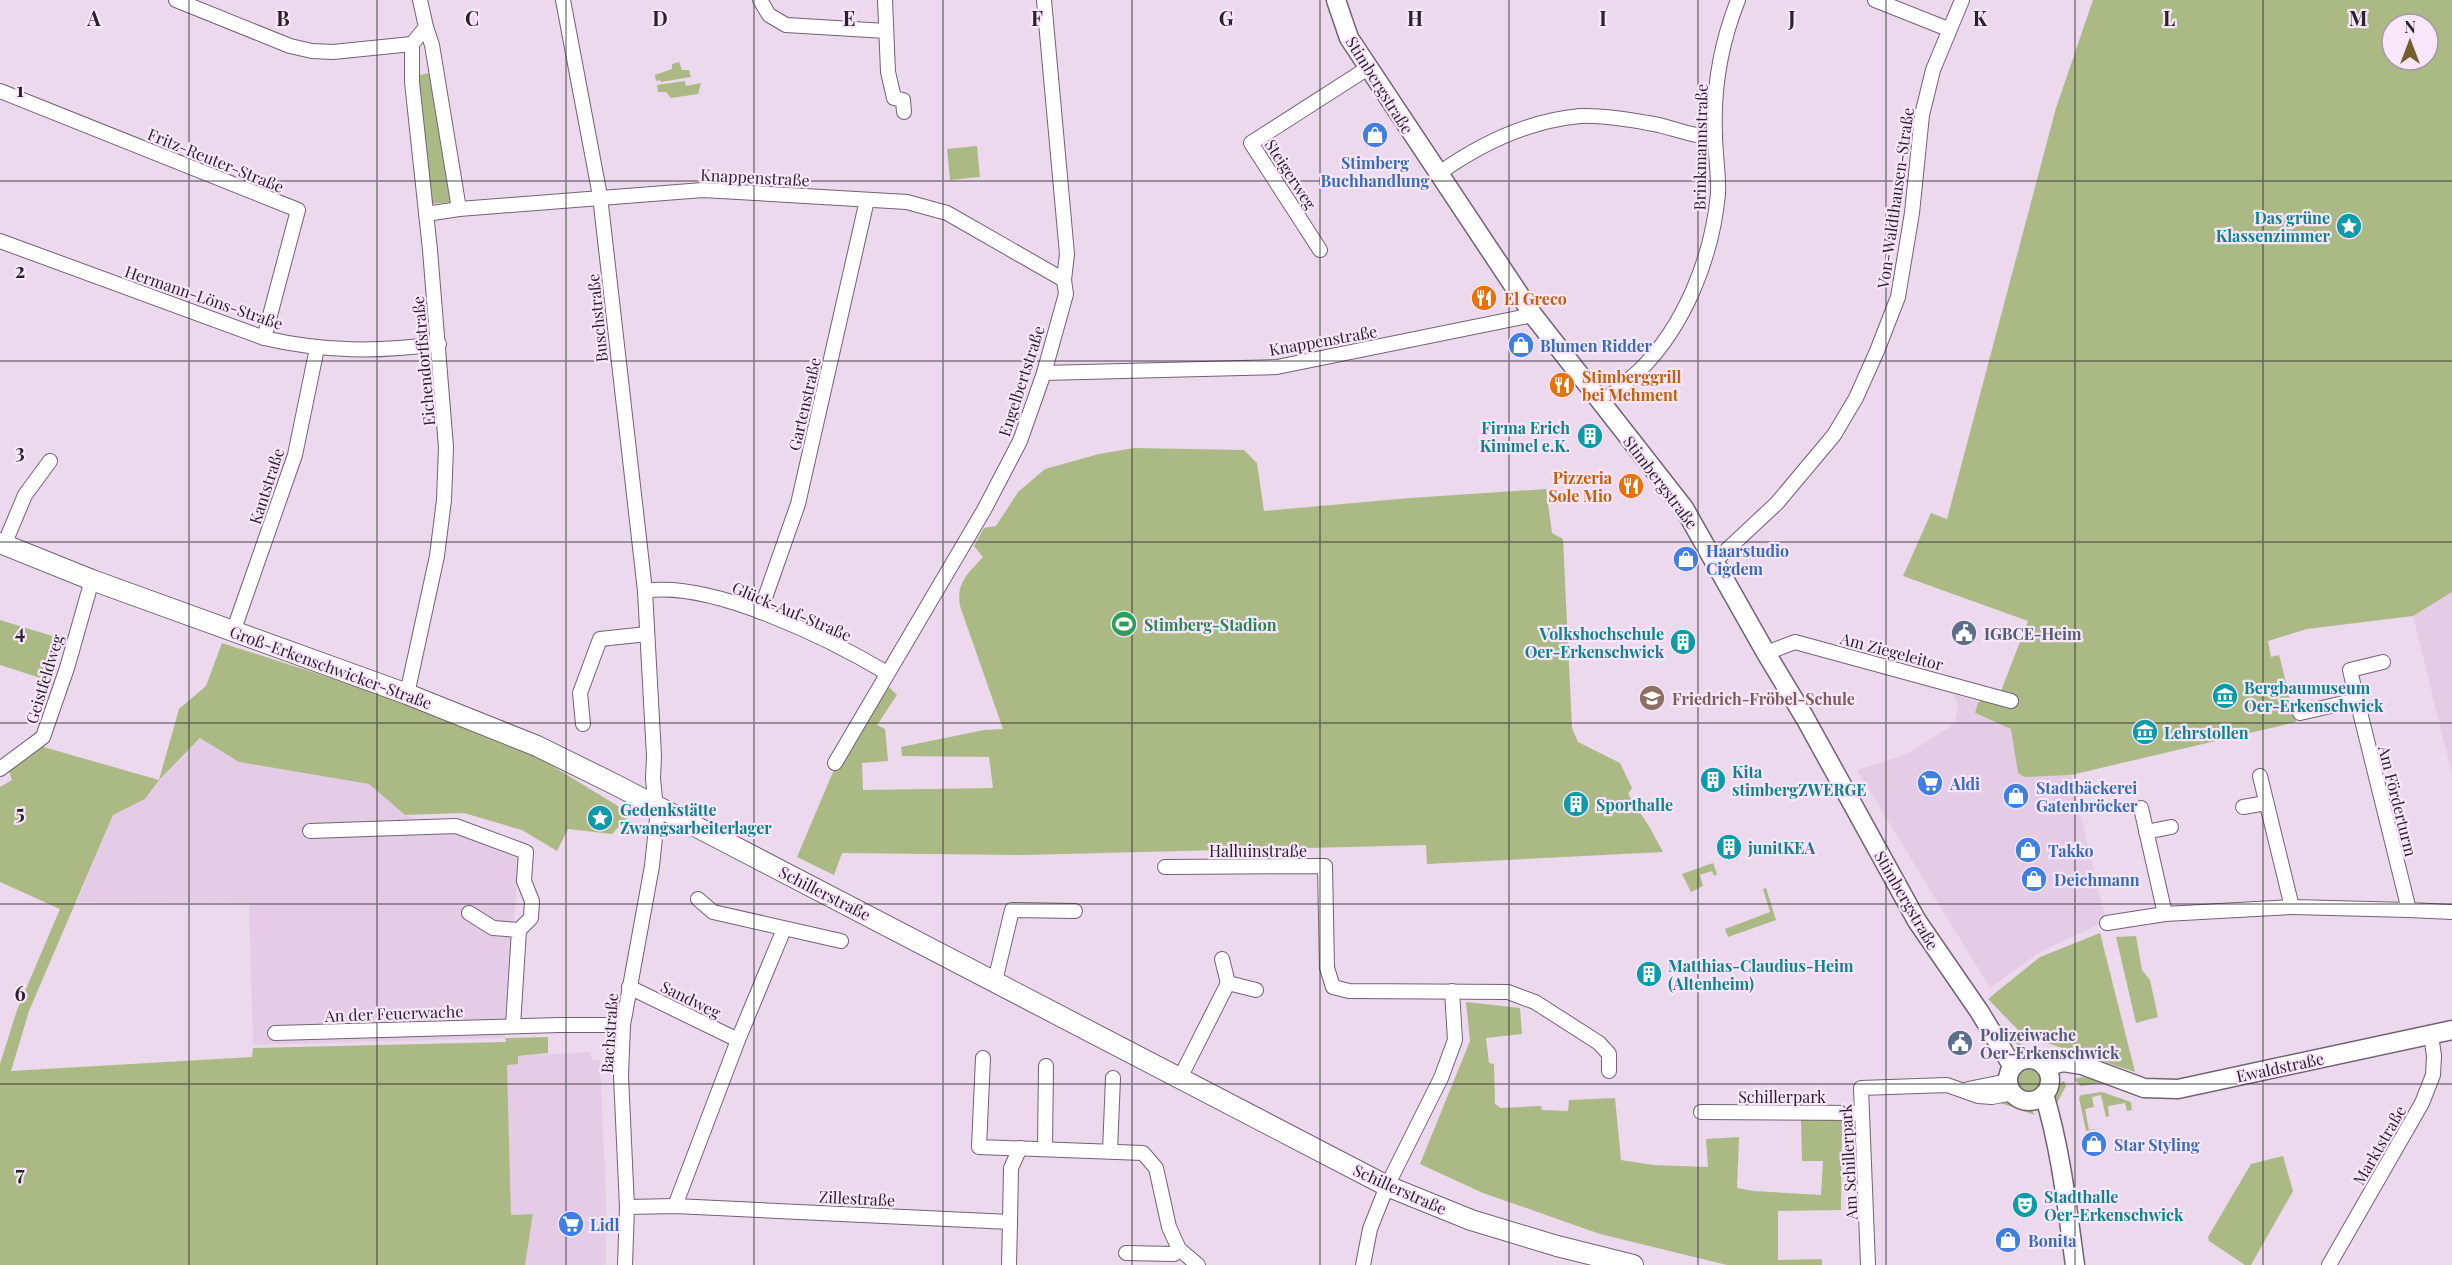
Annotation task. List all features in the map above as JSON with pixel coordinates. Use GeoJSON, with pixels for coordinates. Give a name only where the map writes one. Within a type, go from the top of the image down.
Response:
{"type":"FeatureCollection","features":[{"type":"Feature","properties":{"kind":"main road","name":"Groß-Erkenschwicker-Straße"},"geometry":{"type":"LineString","coordinates":[[2,544],[92,580],[407,694],[537,746],[655,806]]}},
{"type":"Feature","properties":{"kind":"main road","name":"Schillerstraße"},"geometry":{"type":"LineString","coordinates":[[655,806],[1387,1186],[1472,1220],[1557,1246],[1633,1265]]}},
{"type":"Feature","properties":{"kind":"street"},"geometry":{"type":"LineString","coordinates":[[176,0],[290,46],[312,51],[333,52],[412,44],[426,27]]}},
{"type":"Feature","properties":{"kind":"street"},"geometry":{"type":"LineString","coordinates":[[420,0],[432,45],[459,209]]}},
{"type":"Feature","properties":{"kind":"street","name":"Buschstraße"},"geometry":{"type":"LineString","coordinates":[[563,0],[600,196],[645,591],[655,806]]}},
{"type":"Feature","properties":{"kind":"street"},"geometry":{"type":"LineString","coordinates":[[760,0],[768,15],[786,25],[886,31]]}},
{"type":"Feature","properties":{"kind":"street"},"geometry":{"type":"LineString","coordinates":[[885,0],[888,72],[894,98],[903,100],[904,112]]}},
{"type":"Feature","properties":{"kind":"street","name":"Engelbertstraße"},"geometry":{"type":"LineString","coordinates":[[835,763],[984,510],[1020,441],[1044,373],[1066,294],[1064,280],[1067,254],[1044,0]]}},
{"type":"Feature","properties":{"kind":"street","name":"Stimbergstraße"},"geometry":{"type":"LineString","coordinates":[[1336,0],[1348,38],[1533,315],[1684,508],[1805,718],[1917,921],[1979,1011],[2014,1075],[2022,1100],[2043,1086]]}},
{"type":"Feature","properties":{"kind":"street","name":"Brinkmannstraße"},"geometry":{"type":"LineString","coordinates":[[1601,403],[1640,370],[1670,334],[1691,295],[1713,226],[1718,192],[1715,136],[1716,88],[1726,30],[1738,0]]}},
{"type":"Feature","properties":{"kind":"street"},"geometry":{"type":"LineString","coordinates":[[1875,0],[1948,28]]}},
{"type":"Feature","properties":{"kind":"street","name":"Von-Waldthausen-Straße"},"geometry":{"type":"LineString","coordinates":[[1714,561],[1777,503],[1834,435],[1856,398],[1877,351],[1898,297],[1912,213],[1922,115],[1933,70],[1948,28],[1962,0]]}},
{"type":"Feature","properties":{"kind":"street","name":"Eichendorffstraße"},"geometry":{"type":"LineString","coordinates":[[407,694],[438,556],[444,500],[446,447],[439,344],[412,82],[412,44]]}},
{"type":"Feature","properties":{"kind":"street","name":"Steigerweg"},"geometry":{"type":"LineString","coordinates":[[1320,250],[1251,143],[1368,68]]}},
{"type":"Feature","properties":{"kind":"street","name":"Fritz-Reuter-Straße"},"geometry":{"type":"LineString","coordinates":[[0,91],[298,210],[264,338]]}},
{"type":"Feature","properties":{"kind":"street"},"geometry":{"type":"LineString","coordinates":[[1437,174],[1498,137],[1541,122],[1582,116],[1661,124],[1703,137],[1715,136]]}},
{"type":"Feature","properties":{"kind":"street","name":"Knappenstraße"},"geometry":{"type":"LineString","coordinates":[[426,214],[600,196],[703,190],[907,202],[946,213],[1064,280]]}},
{"type":"Feature","properties":{"kind":"street","name":"Gartenstraße"},"geometry":{"type":"LineString","coordinates":[[760,612],[798,504],[867,200]]}},
{"type":"Feature","properties":{"kind":"street","name":"Hermann-Löns-Straße"},"geometry":{"type":"LineString","coordinates":[[0,241],[264,338],[347,351],[439,344]]}},
{"type":"Feature","properties":{"kind":"street","name":"Knappenstraße"},"geometry":{"type":"LineString","coordinates":[[1044,373],[1277,366],[1533,315]]}},
{"type":"Feature","properties":{"kind":"street","name":"Kantstraße"},"geometry":{"type":"LineString","coordinates":[[233,632],[295,455],[317,348]]}},
{"type":"Feature","properties":{"kind":"street"},"geometry":{"type":"LineString","coordinates":[[2,544],[25,495],[50,461]]}},
{"type":"Feature","properties":{"kind":"street","name":"Geistfeldweg"},"geometry":{"type":"LineString","coordinates":[[0,769],[43,737],[67,668],[92,580]]}},
{"type":"Feature","properties":{"kind":"street","name":"Glück-Auf-Straße"},"geometry":{"type":"LineString","coordinates":[[645,591],[661,589],[726,600],[760,612],[825,641],[887,673]]}},
{"type":"Feature","properties":{"kind":"street"},"geometry":{"type":"LineString","coordinates":[[583,724],[580,693],[600,639],[647,634]]}},
{"type":"Feature","properties":{"kind":"street","name":"Am Ziegeleitor"},"geometry":{"type":"LineString","coordinates":[[1766,653],[1795,642],[2011,701]]}},
{"type":"Feature","properties":{"kind":"street","name":"Am Förderturm"},"geometry":{"type":"LineString","coordinates":[[2383,662],[2350,670],[2409,910]]}},
{"type":"Feature","properties":{"kind":"street"},"geometry":{"type":"LineString","coordinates":[[2300,713],[2357,700]]}},
{"type":"Feature","properties":{"kind":"street"},"geometry":{"type":"LineString","coordinates":[[2260,776],[2292,907]]}},
{"type":"Feature","properties":{"kind":"street"},"geometry":{"type":"LineString","coordinates":[[2243,807],[2266,803]]}},
{"type":"Feature","properties":{"kind":"street","name":"Bachstraße"},"geometry":{"type":"LineString","coordinates":[[625,1265],[627,1207],[621,1076],[623,1025],[652,866],[657,818],[655,806]]}},
{"type":"Feature","properties":{"kind":"street"},"geometry":{"type":"LineString","coordinates":[[2140,808],[2165,914]]}},
{"type":"Feature","properties":{"kind":"street"},"geometry":{"type":"LineString","coordinates":[[310,831],[456,826],[526,852],[524,881],[532,901],[531,918],[519,930],[513,1026]]}},
{"type":"Feature","properties":{"kind":"street"},"geometry":{"type":"LineString","coordinates":[[2146,832],[2171,826]]}},
{"type":"Feature","properties":{"kind":"street","name":"Halluinstraße"},"geometry":{"type":"LineString","coordinates":[[1165,867],[1325,866],[1327,968],[1333,987],[1348,991],[1508,992],[1535,1002],[1599,1043],[1609,1054],[1609,1071]]}},
{"type":"Feature","properties":{"kind":"street"},"geometry":{"type":"LineString","coordinates":[[698,899],[713,912],[841,941]]}},
{"type":"Feature","properties":{"kind":"street"},"geometry":{"type":"LineString","coordinates":[[2107,923],[2165,914],[2292,907],[2452,912]]}},
{"type":"Feature","properties":{"kind":"street"},"geometry":{"type":"LineString","coordinates":[[995,981],[1012,910],[1075,911]]}},
{"type":"Feature","properties":{"kind":"street"},"geometry":{"type":"LineString","coordinates":[[469,913],[493,928],[519,930]]}},
{"type":"Feature","properties":{"kind":"street"},"geometry":{"type":"LineString","coordinates":[[675,1206],[738,1040],[784,929]]}},
{"type":"Feature","properties":{"kind":"street"},"geometry":{"type":"LineString","coordinates":[[1180,1078],[1228,983],[1222,959]]}},
{"type":"Feature","properties":{"kind":"street"},"geometry":{"type":"LineString","coordinates":[[1228,983],[1256,990]]}},
{"type":"Feature","properties":{"kind":"street","name":"Sandweg"},"geometry":{"type":"LineString","coordinates":[[629,987],[738,1040]]}},
{"type":"Feature","properties":{"kind":"street"},"geometry":{"type":"LineString","coordinates":[[1363,1265],[1370,1229],[1387,1186],[1441,1078],[1455,1040],[1452,991]]}},
{"type":"Feature","properties":{"kind":"street","name":"An der Feuerwache"},"geometry":{"type":"LineString","coordinates":[[275,1033],[623,1025]]}},
{"type":"Feature","properties":{"kind":"street","name":"Ewaldstraße"},"geometry":{"type":"LineString","coordinates":[[2043,1086],[2066,1074],[2108,1076],[2144,1088],[2178,1089],[2452,1030]]}},
{"type":"Feature","properties":{"kind":"street","name":"Marktstraße"},"geometry":{"type":"LineString","coordinates":[[2329,1265],[2422,1103],[2433,1075],[2434,1056],[2431,1035]]}},
{"type":"Feature","properties":{"kind":"street"},"geometry":{"type":"LineString","coordinates":[[983,1058],[979,1147],[1143,1153],[1156,1168],[1169,1227],[1179,1249],[1196,1265]]}},
{"type":"Feature","properties":{"kind":"street"},"geometry":{"type":"LineString","coordinates":[[2014,1075],[2035,1060],[2057,1142],[2065,1185],[2074,1265]]}},
{"type":"Feature","properties":{"kind":"street"},"geometry":{"type":"LineString","coordinates":[[1045,1148],[1046,1066]]}},
{"type":"Feature","properties":{"kind":"street","name":"Am Schillerpark"},"geometry":{"type":"LineString","coordinates":[[1868,1265],[1861,1088],[1947,1085],[1963,1090],[1991,1086],[2014,1075]]}},
{"type":"Feature","properties":{"kind":"street"},"geometry":{"type":"LineString","coordinates":[[1110,1152],[1113,1078]]}},
{"type":"Feature","properties":{"kind":"street"},"geometry":{"type":"LineString","coordinates":[[2043,1086],[2063,1265]]}},
{"type":"Feature","properties":{"kind":"street","name":"Schillerpark"},"geometry":{"type":"LineString","coordinates":[[1701,1112],[1862,1113]]}},
{"type":"Feature","properties":{"kind":"street"},"geometry":{"type":"LineString","coordinates":[[1009,1265],[1011,1168],[1020,1148]]}},
{"type":"Feature","properties":{"kind":"street","name":"Zillestraße"},"geometry":{"type":"LineString","coordinates":[[627,1207],[675,1206],[1010,1222]]}},
{"type":"Feature","properties":{"kind":"street"},"geometry":{"type":"LineString","coordinates":[[1126,1253],[1174,1254],[1179,1249]]}},
{"type":"Feature","properties":{"kind":"shaded area"},"geometry":{"type":"Polygon","coordinates":[[[2452,592],[2452,774],[2413,616],[2452,592]]]}},
{"type":"Feature","properties":{"kind":"shaded area"},"geometry":{"type":"Polygon","coordinates":[[[1953,694],[1978,702],[1975,714],[2012,729],[2025,777],[2071,775],[2106,921],[2040,952],[1990,988],[1857,770],[1905,755],[1950,727],[1955,721],[1958,705],[1953,694]]]}},
{"type":"Feature","properties":{"kind":"shaded area"},"geometry":{"type":"Polygon","coordinates":[[[201,738],[239,762],[369,784],[405,815],[519,854],[505,1038],[253,1045],[249,903],[77,902],[113,815],[145,799],[159,780],[201,738]]]}},
{"type":"Feature","properties":{"kind":"shaded area"},"geometry":{"type":"Polygon","coordinates":[[[590,1052],[592,1060],[600,1060],[606,1200],[606,1265],[525,1265],[533,1215],[511,1215],[507,1065],[518,1064],[518,1056],[590,1052]]]}},
{"type":"Feature","properties":{"kind":"green space"},"geometry":{"type":"Polygon","coordinates":[[[2093,0],[2452,0],[2452,592],[2413,616],[2307,629],[2268,641],[2271,657],[2279,655],[2296,722],[2071,775],[2025,777],[2018,773],[2011,729],[1975,713],[1981,698],[2010,707],[2012,694],[2001,691],[2028,621],[1903,576],[1931,513],[1947,519],[2056,108],[2093,0]]]}},
{"type":"Feature","properties":{"kind":"green space"},"geometry":{"type":"Polygon","coordinates":[[[679,62],[682,70],[689,70],[691,77],[656,81],[655,75],[672,69],[672,64],[679,62]]]}},
{"type":"Feature","properties":{"kind":"green space"},"geometry":{"type":"Polygon","coordinates":[[[432,72],[452,202],[430,204],[417,76],[432,72]]]}},
{"type":"Feature","properties":{"kind":"green space"},"geometry":{"type":"Polygon","coordinates":[[[685,81],[686,86],[701,83],[698,94],[671,98],[666,92],[658,92],[657,85],[685,81]]]}},
{"type":"Feature","properties":{"kind":"green space"},"geometry":{"type":"Polygon","coordinates":[[[977,146],[980,177],[950,180],[947,149],[977,146]]]}},
{"type":"Feature","properties":{"kind":"green space"},"geometry":{"type":"Polygon","coordinates":[[[1134,448],[1244,450],[1257,463],[1264,511],[1546,489],[1552,533],[1563,539],[1572,728],[1578,742],[1620,763],[1632,788],[1628,794],[1663,852],[1427,864],[1426,845],[1024,855],[842,853],[834,875],[797,857],[848,741],[889,687],[897,695],[877,725],[885,729],[888,761],[862,763],[863,790],[993,788],[989,757],[902,756],[901,747],[984,730],[1003,729],[960,606],[960,591],[964,579],[983,557],[974,546],[984,528],[996,526],[1018,492],[1045,469],[1099,454],[1134,448]]]}},
{"type":"Feature","properties":{"kind":"green space"},"geometry":{"type":"Polygon","coordinates":[[[0,620],[62,639],[50,681],[0,665],[0,620]]]}},
{"type":"Feature","properties":{"kind":"green space"},"geometry":{"type":"Polygon","coordinates":[[[222,643],[415,705],[541,759],[631,814],[612,834],[568,829],[557,851],[522,830],[464,813],[405,815],[369,784],[239,762],[200,738],[159,780],[179,709],[206,686],[222,643]]]}},
{"type":"Feature","properties":{"kind":"green space"},"geometry":{"type":"Polygon","coordinates":[[[40,746],[159,780],[145,799],[113,815],[29,1011],[11,1071],[252,1057],[253,1048],[506,1042],[505,1038],[548,1037],[548,1053],[518,1056],[518,1064],[507,1065],[511,1215],[533,1214],[525,1265],[0,1265],[0,1064],[17,1010],[60,909],[0,882],[0,787],[12,780],[9,771],[40,746]]]}},
{"type":"Feature","properties":{"kind":"green space"},"geometry":{"type":"Polygon","coordinates":[[[1713,863],[1717,874],[1714,876],[1712,871],[1700,875],[1703,886],[1691,892],[1682,874],[1713,863]]]}},
{"type":"Feature","properties":{"kind":"green space"},"geometry":{"type":"Polygon","coordinates":[[[1766,888],[1776,920],[1728,937],[1725,929],[1770,912],[1763,889],[1766,888]]]}},
{"type":"Feature","properties":{"kind":"green space"},"geometry":{"type":"Polygon","coordinates":[[[2100,933],[2135,1072],[2023,1035],[1988,999],[2040,957],[2100,933]]]}},
{"type":"Feature","properties":{"kind":"green space"},"geometry":{"type":"Polygon","coordinates":[[[2136,936],[2142,970],[2150,980],[2158,1017],[2136,1023],[2116,937],[2136,936]]]}},
{"type":"Feature","properties":{"kind":"green space"},"geometry":{"type":"Polygon","coordinates":[[[1466,1002],[1520,1008],[1522,1034],[1486,1038],[1489,1063],[1494,1064],[1495,1104],[1501,1108],[1541,1106],[1542,1110],[1568,1111],[1569,1100],[1615,1098],[1621,1160],[1653,1165],[1708,1167],[1706,1139],[1739,1137],[1737,1188],[1821,1195],[1823,1161],[1802,1161],[1801,1119],[1842,1119],[1841,1210],[1778,1211],[1778,1260],[1822,1259],[1822,1265],[1727,1265],[1600,1234],[1483,1193],[1420,1164],[1470,1041],[1466,1002]]]}},
{"type":"Feature","properties":{"kind":"green space"},"geometry":{"type":"Polygon","coordinates":[[[2018,1042],[2029,1049],[2055,1056],[2034,1056],[2020,1048],[2016,1044],[2018,1042]]]}},
{"type":"Feature","properties":{"kind":"green space"},"geometry":{"type":"Polygon","coordinates":[[[2029,1069],[2037,1072],[2040,1080],[2037,1088],[2029,1091],[2021,1088],[2018,1080],[2021,1072],[2029,1069]]]}},
{"type":"Feature","properties":{"kind":"green space"},"geometry":{"type":"Polygon","coordinates":[[[2083,1077],[2097,1079],[2130,1094],[2103,1083],[2081,1086],[2074,1079],[2083,1077]]]}},
{"type":"Feature","properties":{"kind":"green space"},"geometry":{"type":"Polygon","coordinates":[[[2064,1081],[2066,1086],[2055,1107],[2051,1093],[2055,1086],[2064,1081]]]}},
{"type":"Feature","properties":{"kind":"green space"},"geometry":{"type":"Polygon","coordinates":[[[2102,1092],[2131,1102],[2132,1110],[2127,1111],[2125,1103],[2108,1106],[2109,1116],[2106,1117],[2101,1095],[2092,1097],[2094,1107],[2085,1109],[2089,1130],[2103,1128],[2086,1131],[2079,1098],[2081,1095],[2102,1092]]]}},
{"type":"Feature","properties":{"kind":"green space"},"geometry":{"type":"Polygon","coordinates":[[[2010,1100],[2029,1107],[2035,1115],[1998,1102],[2010,1100]]]}},
{"type":"Feature","properties":{"kind":"green space"},"geometry":{"type":"Polygon","coordinates":[[[2283,1156],[2293,1191],[2251,1265],[2245,1265],[2209,1241],[2208,1237],[2251,1164],[2283,1156]]]}},
{"type":"Feature","properties":{"kind":"place","name":"Stimberg Buchhandlung"},"geometry":{"type":"Point","coordinates":[1375,135]}},
{"type":"Feature","properties":{"kind":"place","name":"Das grüne Klassenzimmer"},"geometry":{"type":"Point","coordinates":[2349,226]}},
{"type":"Feature","properties":{"kind":"place","name":"El Greco"},"geometry":{"type":"Point","coordinates":[1484,298]}},
{"type":"Feature","properties":{"kind":"place","name":"Blumen Ridder"},"geometry":{"type":"Point","coordinates":[1521,345]}},
{"type":"Feature","properties":{"kind":"place","name":"Stimberggrill bei Mehment"},"geometry":{"type":"Point","coordinates":[1562,385]}},
{"type":"Feature","properties":{"kind":"place","name":"Firma Erich Kimmel e.K."},"geometry":{"type":"Point","coordinates":[1590,436]}},
{"type":"Feature","properties":{"kind":"place","name":"Pizzeria Sole Mio"},"geometry":{"type":"Point","coordinates":[1631,486]}},
{"type":"Feature","properties":{"kind":"place","name":"Haarstudio Cigdem"},"geometry":{"type":"Point","coordinates":[1686,559]}},
{"type":"Feature","properties":{"kind":"place","name":"Stimberg-Stadion"},"geometry":{"type":"Point","coordinates":[1124,624]}},
{"type":"Feature","properties":{"kind":"place","name":"IGBCE-Heim"},"geometry":{"type":"Point","coordinates":[1964,633]}},
{"type":"Feature","properties":{"kind":"place","name":"Volkshochschule Oer-Erkenschwick"},"geometry":{"type":"Point","coordinates":[1683,642]}},
{"type":"Feature","properties":{"kind":"place","name":"Bergbaumuseum Oer-Erkenschwick"},"geometry":{"type":"Point","coordinates":[2225,696]}},
{"type":"Feature","properties":{"kind":"place","name":"Friedrich-Fröbel-Schule"},"geometry":{"type":"Point","coordinates":[1652,698]}},
{"type":"Feature","properties":{"kind":"place","name":"Lehrstollen"},"geometry":{"type":"Point","coordinates":[2145,732]}},
{"type":"Feature","properties":{"kind":"place","name":"Kita stimbergZWERGE"},"geometry":{"type":"Point","coordinates":[1713,780]}},
{"type":"Feature","properties":{"kind":"place","name":"Aldi"},"geometry":{"type":"Point","coordinates":[1930,783]}},
{"type":"Feature","properties":{"kind":"place","name":"Stadtbäckerei Gatenbröcker"},"geometry":{"type":"Point","coordinates":[2016,796]}},
{"type":"Feature","properties":{"kind":"place","name":"Sporthalle"},"geometry":{"type":"Point","coordinates":[1576,804]}},
{"type":"Feature","properties":{"kind":"place","name":"Gedenkstätte Zwangsarbeiterlager"},"geometry":{"type":"Point","coordinates":[600,818]}},
{"type":"Feature","properties":{"kind":"place","name":"junitKEA"},"geometry":{"type":"Point","coordinates":[1729,847]}},
{"type":"Feature","properties":{"kind":"place","name":"Takko"},"geometry":{"type":"Point","coordinates":[2028,850]}},
{"type":"Feature","properties":{"kind":"place","name":"Deichmann"},"geometry":{"type":"Point","coordinates":[2034,879]}},
{"type":"Feature","properties":{"kind":"place","name":"Matthias-Claudius-Heim (Altenheim)"},"geometry":{"type":"Point","coordinates":[1649,974]}},
{"type":"Feature","properties":{"kind":"place","name":"Polizeiwache Oer-Erkenschwick"},"geometry":{"type":"Point","coordinates":[1960,1043]}},
{"type":"Feature","properties":{"kind":"place","name":"Star Styling"},"geometry":{"type":"Point","coordinates":[2094,1144]}},
{"type":"Feature","properties":{"kind":"place","name":"Stadthalle Oer-Erkenschwick"},"geometry":{"type":"Point","coordinates":[2025,1205]}},
{"type":"Feature","properties":{"kind":"place","name":"Lidl"},"geometry":{"type":"Point","coordinates":[571,1224]}},
{"type":"Feature","properties":{"kind":"place","name":"Bonita"},"geometry":{"type":"Point","coordinates":[2008,1240]}}]}
